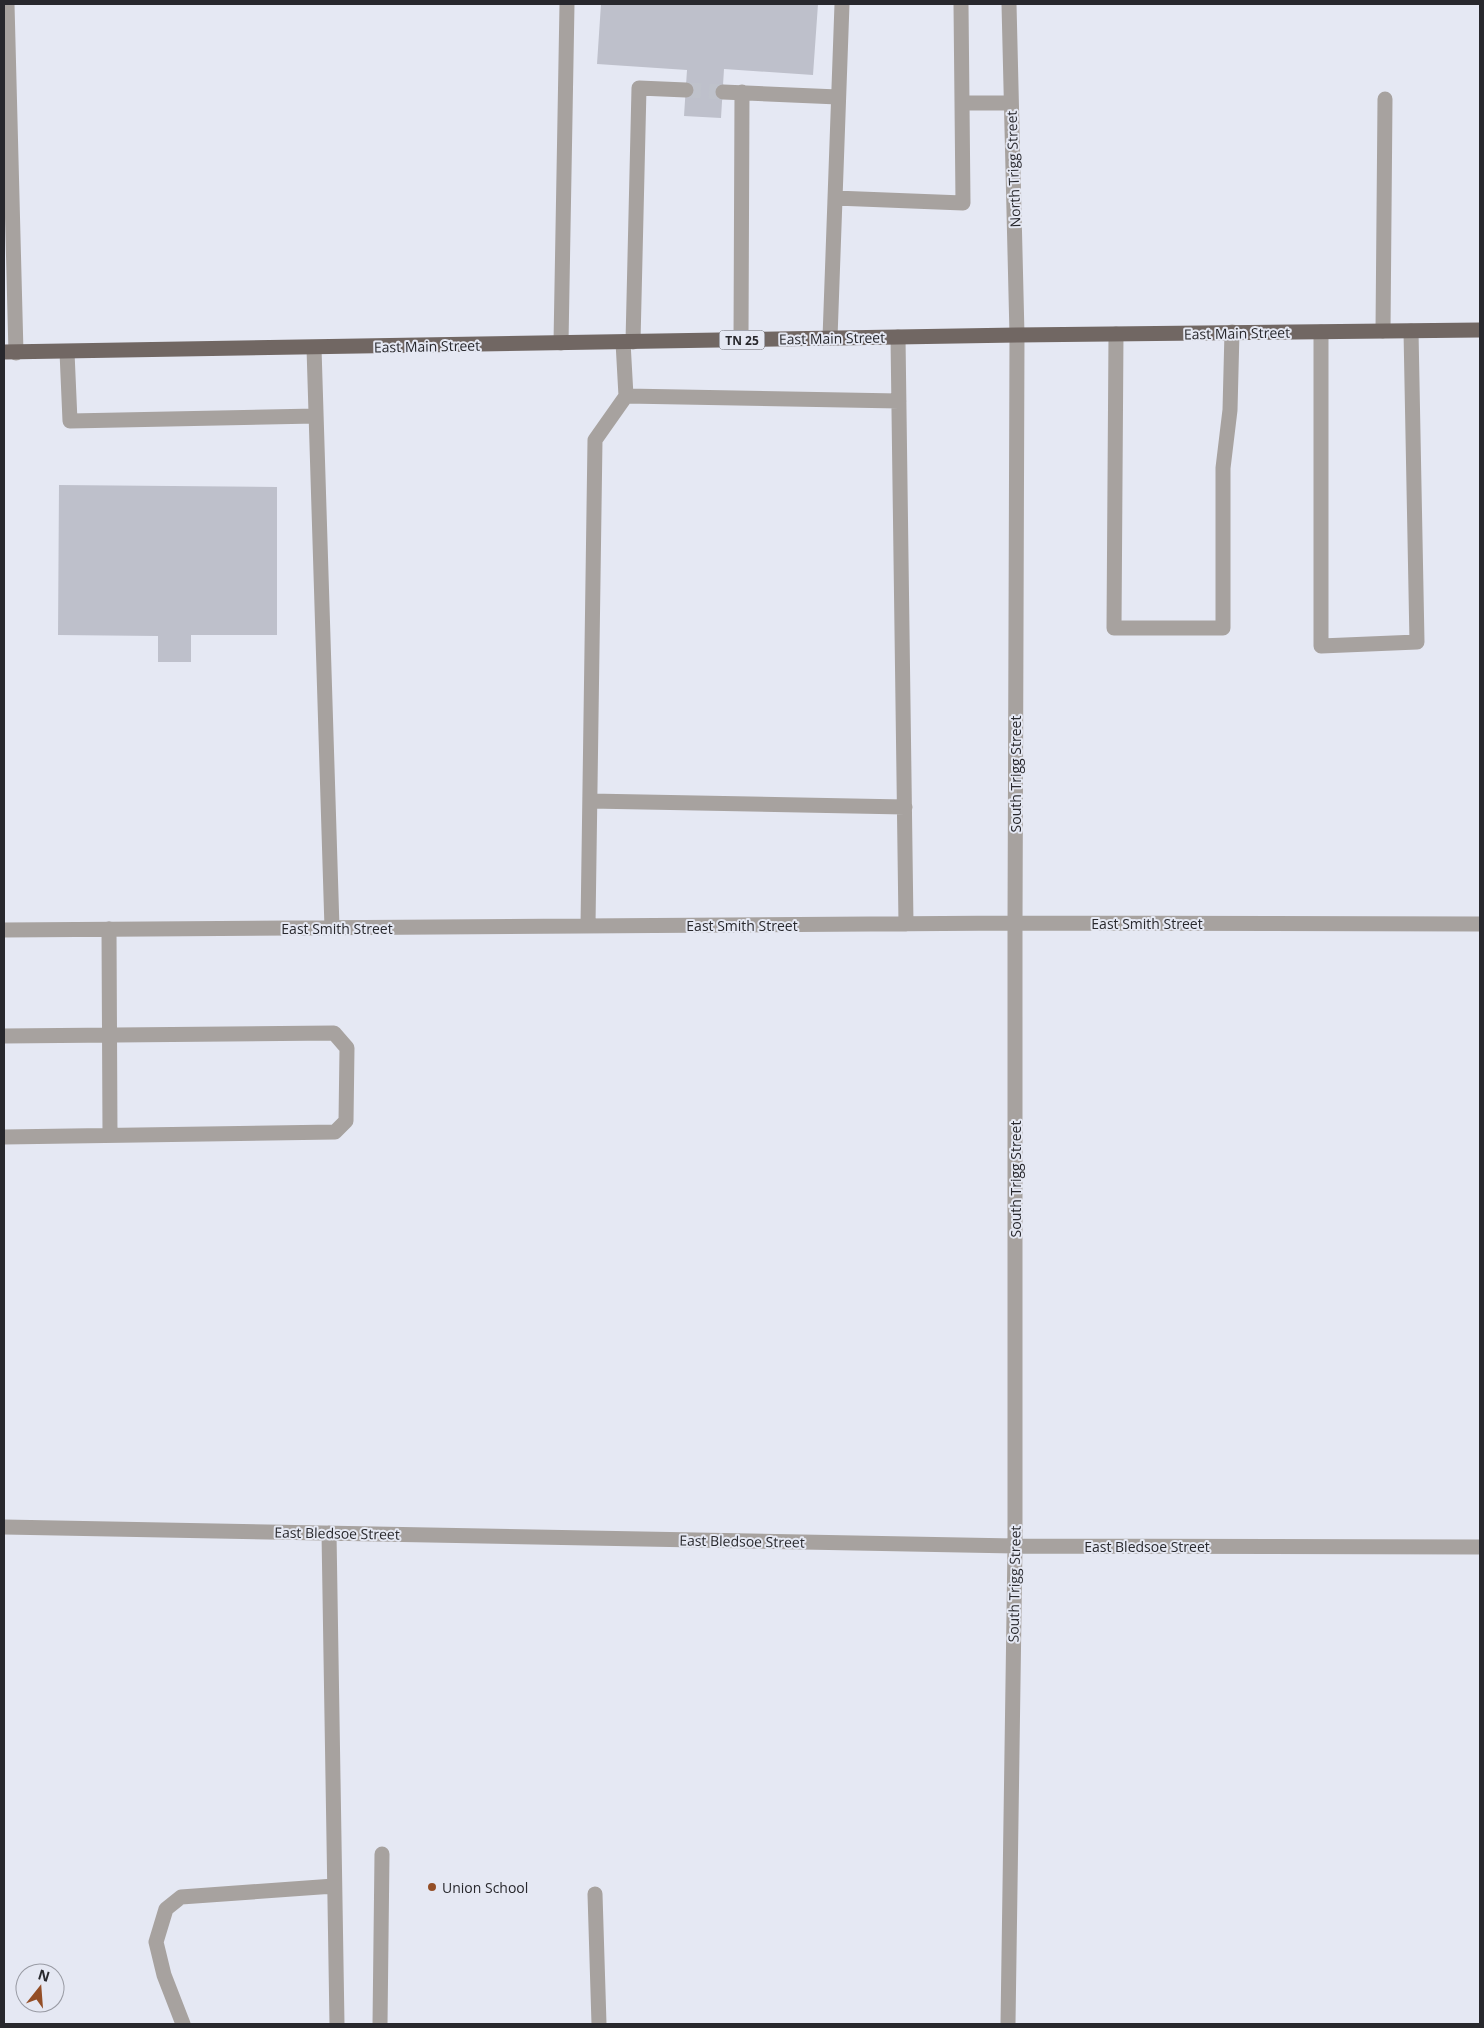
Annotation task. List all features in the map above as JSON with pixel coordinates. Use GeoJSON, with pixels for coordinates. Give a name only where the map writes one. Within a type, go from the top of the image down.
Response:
{"type":"FeatureCollection","features":[{"type":"Feature","properties":{"kind":"main road","name":"East Main Street"},"geometry":{"type":"LineString","coordinates":[[10,353],[1017,335],[1480,330]]}},
{"type":"Feature","properties":{"kind":"street"},"geometry":{"type":"LineString","coordinates":[[7,4],[10,353]]}},
{"type":"Feature","properties":{"kind":"street"},"geometry":{"type":"LineString","coordinates":[[561,343],[567,4]]}},
{"type":"Feature","properties":{"kind":"street"},"geometry":{"type":"LineString","coordinates":[[830,338],[842,4]]}},
{"type":"Feature","properties":{"kind":"street"},"geometry":{"type":"LineString","coordinates":[[835,198],[963,203],[961,4]]}},
{"type":"Feature","properties":{"kind":"street","name":"North Trigg Street"},"geometry":{"type":"LineString","coordinates":[[1008,4],[1017,335]]}},
{"type":"Feature","properties":{"kind":"street"},"geometry":{"type":"LineString","coordinates":[[588,926],[595,440],[626,396],[639,88],[686,90]]}},
{"type":"Feature","properties":{"kind":"street"},"geometry":{"type":"LineString","coordinates":[[723,92],[838,96]]}},
{"type":"Feature","properties":{"kind":"street"},"geometry":{"type":"LineString","coordinates":[[740,340],[742,92]]}},
{"type":"Feature","properties":{"kind":"street"},"geometry":{"type":"LineString","coordinates":[[1383,331],[1385,99]]}},
{"type":"Feature","properties":{"kind":"street"},"geometry":{"type":"LineString","coordinates":[[962,103],[1011,103]]}},
{"type":"Feature","properties":{"kind":"street"},"geometry":{"type":"LineString","coordinates":[[1321,332],[1321,646],[1417,642],[1411,331]]}},
{"type":"Feature","properties":{"kind":"street"},"geometry":{"type":"LineString","coordinates":[[1116,334],[1114,628],[1223,628],[1223,468],[1230,410],[1232,332]]}},
{"type":"Feature","properties":{"kind":"street","name":"South Trigg Street"},"geometry":{"type":"LineString","coordinates":[[1008,2024],[1015,1546],[1014,923],[1017,335]]}},
{"type":"Feature","properties":{"kind":"street"},"geometry":{"type":"LineString","coordinates":[[898,337],[906,924]]}},
{"type":"Feature","properties":{"kind":"street"},"geometry":{"type":"LineString","coordinates":[[314,348],[332,928]]}},
{"type":"Feature","properties":{"kind":"street"},"geometry":{"type":"LineString","coordinates":[[67,352],[70,420],[316,416]]}},
{"type":"Feature","properties":{"kind":"street"},"geometry":{"type":"LineString","coordinates":[[626,396],[898,401]]}},
{"type":"Feature","properties":{"kind":"street"},"geometry":{"type":"LineString","coordinates":[[590,801],[905,807]]}},
{"type":"Feature","properties":{"kind":"street","name":"East Smith Street"},"geometry":{"type":"LineString","coordinates":[[4,930],[1014,923],[1480,924]]}},
{"type":"Feature","properties":{"kind":"street"},"geometry":{"type":"LineString","coordinates":[[108,929],[110,1135]]}},
{"type":"Feature","properties":{"kind":"street"},"geometry":{"type":"LineString","coordinates":[[4,1036],[334,1033],[347,1048],[346,1121],[335,1132],[4,1137]]}},
{"type":"Feature","properties":{"kind":"street","name":"East Bledsoe Street"},"geometry":{"type":"LineString","coordinates":[[4,1527],[1015,1546],[1480,1546]]}},
{"type":"Feature","properties":{"kind":"street"},"geometry":{"type":"LineString","coordinates":[[328,1533],[336,2024]]}},
{"type":"Feature","properties":{"kind":"street"},"geometry":{"type":"LineString","coordinates":[[380,2024],[382,1854]]}},
{"type":"Feature","properties":{"kind":"street"},"geometry":{"type":"LineString","coordinates":[[183,2024],[164,1974],[156,1942],[166,1909],[181,1897],[334,1886]]}},
{"type":"Feature","properties":{"kind":"street"},"geometry":{"type":"LineString","coordinates":[[595,1894],[599,2024]]}},
{"type":"Feature","properties":{"kind":"building"},"geometry":{"type":"Polygon","coordinates":[[[601,4],[818,4],[813,75],[724,69],[721,118],[684,116],[687,70],[597,64],[601,4]]]}},
{"type":"Feature","properties":{"kind":"building"},"geometry":{"type":"Polygon","coordinates":[[[59,485],[277,487],[277,635],[191,635],[191,662],[158,662],[158,636],[58,635],[59,485]]]}},
{"type":"Feature","properties":{"kind":"tunnel"},"geometry":{"type":"LineString","coordinates":[[686,90],[723,92]]}},
{"type":"Feature","properties":{"kind":"place","name":"Union School"},"geometry":{"type":"Point","coordinates":[432,1887]}}]}
